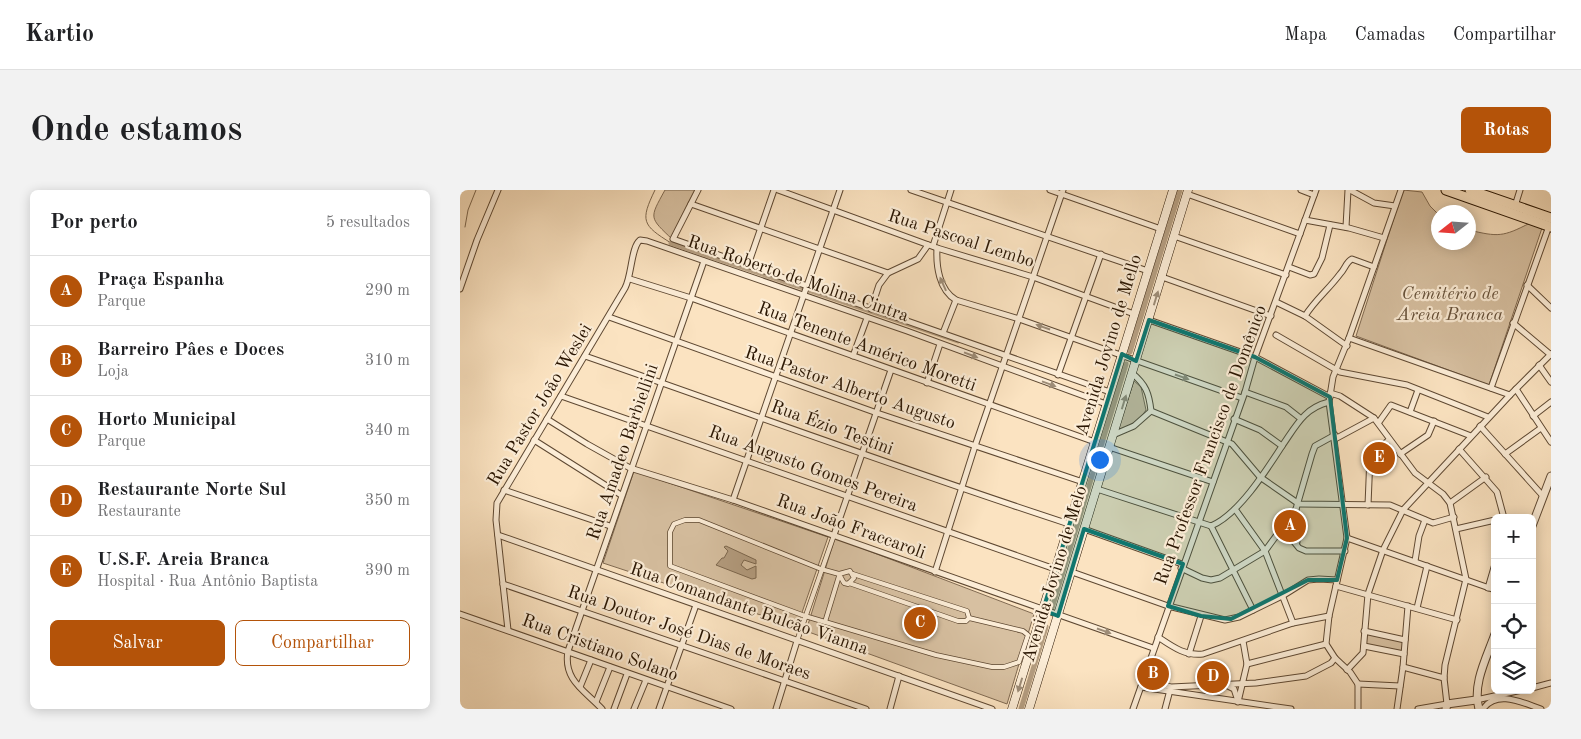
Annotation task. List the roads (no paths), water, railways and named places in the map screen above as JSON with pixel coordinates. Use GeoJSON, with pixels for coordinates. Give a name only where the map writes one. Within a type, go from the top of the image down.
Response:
{"type":"FeatureCollection","features":[{"type":"Feature","properties":{"kind":"main road","name":"Avenida Jovino de Mello"},"geometry":{"type":"LineString","coordinates":[[1012,709],[1173,190]]}},
{"type":"Feature","properties":{"kind":"main road"},"geometry":{"type":"LineString","coordinates":[[1446,190],[1514,209]]}},
{"type":"Feature","properties":{"kind":"main road"},"geometry":{"type":"LineString","coordinates":[[1470,190],[1550,224]]}},
{"type":"Feature","properties":{"kind":"main road","name":"Avenida Jovino de Melo"},"geometry":{"type":"LineString","coordinates":[[1029,709],[1187,192]]}},
{"type":"Feature","properties":{"kind":"street"},"geometry":{"type":"LineString","coordinates":[[460,290],[476,240],[498,190]]}},
{"type":"Feature","properties":{"kind":"street"},"geometry":{"type":"LineString","coordinates":[[698,190],[692,204],[888,273]]}},
{"type":"Feature","properties":{"kind":"street"},"geometry":{"type":"LineString","coordinates":[[748,265],[774,190]]}},
{"type":"Feature","properties":{"kind":"street","name":"Rua Pascoal Lembo"},"geometry":{"type":"LineString","coordinates":[[778,190],[933,246],[1033,277],[1134,314]]}},
{"type":"Feature","properties":{"kind":"street"},"geometry":{"type":"LineString","coordinates":[[733,500],[792,335],[840,190]]}},
{"type":"Feature","properties":{"kind":"street"},"geometry":{"type":"LineString","coordinates":[[911,190],[1148,271]]}},
{"type":"Feature","properties":{"kind":"street"},"geometry":{"type":"LineString","coordinates":[[951,190],[933,246],[936,265],[946,290],[956,300],[1019,318],[1122,354],[1136,361],[1286,407],[1300,418]]}},
{"type":"Feature","properties":{"kind":"street"},"geometry":{"type":"LineString","coordinates":[[1050,190],[1062,192],[1161,229]]}},
{"type":"Feature","properties":{"kind":"street"},"geometry":{"type":"LineString","coordinates":[[1300,190],[1315,192]]}},
{"type":"Feature","properties":{"kind":"street"},"geometry":{"type":"LineString","coordinates":[[1346,227],[1349,190],[1374,202],[1395,206]]}},
{"type":"Feature","properties":{"kind":"street"},"geometry":{"type":"LineString","coordinates":[[1358,709],[1358,684],[1335,658],[1326,644],[1329,616],[1347,538],[1330,397],[1337,368],[1350,338],[1401,190]]}},
{"type":"Feature","properties":{"kind":"street"},"geometry":{"type":"LineString","coordinates":[[1514,209],[1520,190]]}},
{"type":"Feature","properties":{"kind":"street"},"geometry":{"type":"LineString","coordinates":[[935,572],[975,446],[1062,192]]}},
{"type":"Feature","properties":{"kind":"street"},"geometry":{"type":"LineString","coordinates":[[1187,192],[1300,234]]}},
{"type":"Feature","properties":{"kind":"street","name":"Rua Professor Francisco de Domênico"},"geometry":{"type":"LineString","coordinates":[[1133,709],[1255,357],[1315,192]]}},
{"type":"Feature","properties":{"kind":"street","name":"Rua Roberto de Molina Cintra"},"geometry":{"type":"LineString","coordinates":[[692,204],[673,239],[748,265],[867,318],[1106,404]]}},
{"type":"Feature","properties":{"kind":"street"},"geometry":{"type":"LineString","coordinates":[[1305,220],[1346,227],[1384,238]]}},
{"type":"Feature","properties":{"kind":"street"},"geometry":{"type":"LineString","coordinates":[[1491,388],[1550,224]]}},
{"type":"Feature","properties":{"kind":"street"},"geometry":{"type":"LineString","coordinates":[[1288,267],[1310,275],[1314,274],[1322,258],[1330,225]]}},
{"type":"Feature","properties":{"kind":"street"},"geometry":{"type":"LineString","coordinates":[[1174,236],[1286,275]]}},
{"type":"Feature","properties":{"kind":"street","name":"Rua Pastor João Weslei"},"geometry":{"type":"LineString","coordinates":[[508,630],[496,512],[504,490],[630,279],[635,246],[640,240],[647,241]]}},
{"type":"Feature","properties":{"kind":"street","name":"Rua Roberto de Molina Cintra"},"geometry":{"type":"LineString","coordinates":[[647,241],[704,261],[871,309],[1110,392]]}},
{"type":"Feature","properties":{"kind":"street"},"geometry":{"type":"LineString","coordinates":[[871,309],[879,285],[888,273],[918,260],[933,246]]}},
{"type":"Feature","properties":{"kind":"street"},"geometry":{"type":"LineString","coordinates":[[1058,374],[1101,254]]}},
{"type":"Feature","properties":{"kind":"street"},"geometry":{"type":"LineString","coordinates":[[1305,316],[1314,302],[1341,274],[1349,261],[1352,259],[1374,267]]}},
{"type":"Feature","properties":{"kind":"street","name":"Rua Amadeo Barbiellini"},"geometry":{"type":"LineString","coordinates":[[580,687],[568,672],[566,663],[568,651],[630,468],[662,383],[704,261]]}},
{"type":"Feature","properties":{"kind":"street"},"geometry":{"type":"LineString","coordinates":[[1162,277],[1271,316]]}},
{"type":"Feature","properties":{"kind":"street","name":"Rua Tenente Américo Moretti"},"geometry":{"type":"LineString","coordinates":[[630,279],[691,298],[1095,442]]}},
{"type":"Feature","properties":{"kind":"street"},"geometry":{"type":"LineString","coordinates":[[1527,285],[1551,308]]}},
{"type":"Feature","properties":{"kind":"street"},"geometry":{"type":"LineString","coordinates":[[943,333],[956,300]]}},
{"type":"Feature","properties":{"kind":"street"},"geometry":{"type":"LineString","coordinates":[[1276,302],[1305,316],[1347,346]]}},
{"type":"Feature","properties":{"kind":"street","name":"Rua Pastor Alberto Augusto"},"geometry":{"type":"LineString","coordinates":[[609,316],[877,413],[1082,482]]}},
{"type":"Feature","properties":{"kind":"street"},"geometry":{"type":"LineString","coordinates":[[853,356],[867,318]]}},
{"type":"Feature","properties":{"kind":"street"},"geometry":{"type":"LineString","coordinates":[[1149,320],[1255,357],[1330,397]]}},
{"type":"Feature","properties":{"kind":"street"},"geometry":{"type":"LineString","coordinates":[[1347,670],[1363,653],[1368,594],[1383,550],[1403,510],[1488,417],[1551,355],[1513,323]]}},
{"type":"Feature","properties":{"kind":"street"},"geometry":{"type":"LineString","coordinates":[[1276,335],[1337,368],[1340,372],[1392,381],[1488,417]]}},
{"type":"Feature","properties":{"kind":"street"},"geometry":{"type":"LineString","coordinates":[[1350,338],[1510,395]]}},
{"type":"Feature","properties":{"kind":"street"},"geometry":{"type":"LineString","coordinates":[[927,383],[940,344]]}},
{"type":"Feature","properties":{"kind":"street","name":"Rua Ézio Testini"},"geometry":{"type":"LineString","coordinates":[[585,356],[862,455],[1069,524]]}},
{"type":"Feature","properties":{"kind":"street"},"geometry":{"type":"LineString","coordinates":[[1539,365],[1551,382]]}},
{"type":"Feature","properties":{"kind":"street"},"geometry":{"type":"LineString","coordinates":[[776,709],[821,569],[891,370]]}},
{"type":"Feature","properties":{"kind":"street"},"geometry":{"type":"LineString","coordinates":[[1132,373],[1145,385],[1151,411]]}},
{"type":"Feature","properties":{"kind":"street"},"geometry":{"type":"LineString","coordinates":[[1516,389],[1551,442]]}},
{"type":"Feature","properties":{"kind":"street"},"geometry":{"type":"LineString","coordinates":[[1410,412],[1418,390]]}},
{"type":"Feature","properties":{"kind":"street","name":"Rua Augusto Gomes Pereira"},"geometry":{"type":"LineString","coordinates":[[561,396],[1055,569]]}},
{"type":"Feature","properties":{"kind":"street"},"geometry":{"type":"LineString","coordinates":[[1097,488],[1211,526],[1221,522],[1235,509],[1260,477],[1300,418],[1330,397],[1340,396],[1379,422],[1389,440],[1415,473],[1428,482],[1450,503],[1466,579],[1444,678],[1446,707]]}},
{"type":"Feature","properties":{"kind":"street"},"geometry":{"type":"LineString","coordinates":[[1533,416],[1551,402]]}},
{"type":"Feature","properties":{"kind":"street"},"geometry":{"type":"LineString","coordinates":[[1379,422],[1390,405],[1471,436]]}},
{"type":"Feature","properties":{"kind":"street"},"geometry":{"type":"LineString","coordinates":[[1113,435],[1134,426],[1151,411]]}},
{"type":"Feature","properties":{"kind":"street"},"geometry":{"type":"LineString","coordinates":[[1151,411],[1226,441],[1238,450],[1260,477],[1297,506],[1390,506],[1433,523],[1454,517]]}},
{"type":"Feature","properties":{"kind":"street"},"geometry":{"type":"LineString","coordinates":[[1296,542],[1297,506],[1315,446],[1374,418]]}},
{"type":"Feature","properties":{"kind":"street","name":"Rua João Fraccaroli"},"geometry":{"type":"LineString","coordinates":[[547,419],[630,468],[733,500],[1153,648]]}},
{"type":"Feature","properties":{"kind":"street"},"geometry":{"type":"LineString","coordinates":[[1234,419],[1260,430],[1282,446]]}},
{"type":"Feature","properties":{"kind":"street"},"geometry":{"type":"LineString","coordinates":[[1400,454],[1428,435],[1434,421]]}},
{"type":"Feature","properties":{"kind":"street"},"geometry":{"type":"LineString","coordinates":[[1480,426],[1543,496]]}},
{"type":"Feature","properties":{"kind":"street"},"geometry":{"type":"LineString","coordinates":[[1505,454],[1541,428]]}},
{"type":"Feature","properties":{"kind":"street"},"geometry":{"type":"LineString","coordinates":[[534,440],[621,495]]}},
{"type":"Feature","properties":{"kind":"street"},"geometry":{"type":"LineString","coordinates":[[1368,505],[1370,456],[1374,450],[1389,440]]}},
{"type":"Feature","properties":{"kind":"street"},"geometry":{"type":"LineString","coordinates":[[1109,447],[1213,482]]}},
{"type":"Feature","properties":{"kind":"street"},"geometry":{"type":"LineString","coordinates":[[1459,449],[1486,477],[1497,492],[1503,514]]}},
{"type":"Feature","properties":{"kind":"street"},"geometry":{"type":"LineString","coordinates":[[1536,515],[1551,476]]}},
{"type":"Feature","properties":{"kind":"street"},"geometry":{"type":"LineString","coordinates":[[1450,503],[1486,477]]}},
{"type":"Feature","properties":{"kind":"street"},"geometry":{"type":"LineString","coordinates":[[504,490],[610,526]]}},
{"type":"Feature","properties":{"kind":"street"},"geometry":{"type":"LineString","coordinates":[[1084,529],[1182,566],[1211,580],[1234,571],[1265,551],[1297,506]]}},
{"type":"Feature","properties":{"kind":"street"},"geometry":{"type":"LineString","coordinates":[[1235,509],[1265,551],[1294,623]]}},
{"type":"Feature","properties":{"kind":"street"},"geometry":{"type":"LineString","coordinates":[[839,574],[840,580],[849,584],[958,621],[966,621],[969,618],[1023,631],[1028,635],[1019,662],[1004,667],[992,667],[936,656],[806,616],[670,566],[670,532],[674,524],[685,520],[699,520],[821,569],[839,574],[846,571],[967,611],[969,618]]}},
{"type":"Feature","properties":{"kind":"street"},"geometry":{"type":"LineString","coordinates":[[1415,562],[1419,536],[1425,520]]}},
{"type":"Feature","properties":{"kind":"street"},"geometry":{"type":"LineString","coordinates":[[1456,529],[1491,521]]}},
{"type":"Feature","properties":{"kind":"street"},"geometry":{"type":"LineString","coordinates":[[1211,526],[1253,610]]}},
{"type":"Feature","properties":{"kind":"street"},"geometry":{"type":"LineString","coordinates":[[1282,527],[1299,548],[1345,552]]}},
{"type":"Feature","properties":{"kind":"street","name":"Rua Comandante Bulcão Vianna"},"geometry":{"type":"LineString","coordinates":[[498,535],[992,709]]}},
{"type":"Feature","properties":{"kind":"street"},"geometry":{"type":"LineString","coordinates":[[1347,538],[1491,589]]}},
{"type":"Feature","properties":{"kind":"street"},"geometry":{"type":"LineString","coordinates":[[1417,608],[1427,566]]}},
{"type":"Feature","properties":{"kind":"street"},"geometry":{"type":"LineString","coordinates":[[1072,572],[1168,606],[1201,616],[1225,620],[1253,610],[1284,595],[1308,580],[1319,579],[1457,620]]}},
{"type":"Feature","properties":{"kind":"street"},"geometry":{"type":"LineString","coordinates":[[825,622],[839,574]]}},
{"type":"Feature","properties":{"kind":"street"},"geometry":{"type":"LineString","coordinates":[[849,584],[854,578],[853,574]]}},
{"type":"Feature","properties":{"kind":"street"},"geometry":{"type":"LineString","coordinates":[[1488,588],[1491,578]]}},
{"type":"Feature","properties":{"kind":"street","name":"Rua Doutor José Dias de Moraes"},"geometry":{"type":"LineString","coordinates":[[503,584],[866,709]]}},
{"type":"Feature","properties":{"kind":"street"},"geometry":{"type":"LineString","coordinates":[[659,709],[696,605]]}},
{"type":"Feature","properties":{"kind":"street"},"geometry":{"type":"LineString","coordinates":[[1397,709],[1403,667],[1408,606]]}},
{"type":"Feature","properties":{"kind":"street","name":"Rua Cristiano Solano"},"geometry":{"type":"LineString","coordinates":[[460,614],[731,709]]}},
{"type":"Feature","properties":{"kind":"street"},"geometry":{"type":"LineString","coordinates":[[1189,654],[1201,616]]}},
{"type":"Feature","properties":{"kind":"street"},"geometry":{"type":"LineString","coordinates":[[1158,637],[1189,654],[1212,652],[1294,623],[1329,616]]}},
{"type":"Feature","properties":{"kind":"street"},"geometry":{"type":"LineString","coordinates":[[1364,631],[1405,640]]}},
{"type":"Feature","properties":{"kind":"street"},"geometry":{"type":"LineString","coordinates":[[1238,701],[1247,664],[1243,641]]}},
{"type":"Feature","properties":{"kind":"street"},"geometry":{"type":"LineString","coordinates":[[1247,664],[1326,644]]}},
{"type":"Feature","properties":{"kind":"street"},"geometry":{"type":"LineString","coordinates":[[1364,646],[1404,654]]}},
{"type":"Feature","properties":{"kind":"street"},"geometry":{"type":"LineString","coordinates":[[1472,701],[1491,646]]}},
{"type":"Feature","properties":{"kind":"street"},"geometry":{"type":"LineString","coordinates":[[1143,679],[1170,690],[1241,684],[1306,676],[1331,663],[1335,658]]}},
{"type":"Feature","properties":{"kind":"street"},"geometry":{"type":"LineString","coordinates":[[590,660],[580,687],[602,709]]}},
{"type":"Feature","properties":{"kind":"street"},"geometry":{"type":"LineString","coordinates":[[596,702],[610,667]]}},
{"type":"Feature","properties":{"kind":"street"},"geometry":{"type":"LineString","coordinates":[[1403,667],[1444,678]]}},
{"type":"Feature","properties":{"kind":"street"},"geometry":{"type":"LineString","coordinates":[[614,709],[628,674]]}},
{"type":"Feature","properties":{"kind":"street"},"geometry":{"type":"LineString","coordinates":[[890,709],[899,676]]}},
{"type":"Feature","properties":{"kind":"street"},"geometry":{"type":"LineString","coordinates":[[634,709],[646,680]]}},
{"type":"Feature","properties":{"kind":"street"},"geometry":{"type":"LineString","coordinates":[[1536,687],[1551,683]]}},
{"type":"Feature","properties":{"kind":"street"},"geometry":{"type":"LineString","coordinates":[[1358,684],[1400,686]]}},
{"type":"Feature","properties":{"kind":"street"},"geometry":{"type":"LineString","coordinates":[[1225,685],[1234,690],[1238,701]]}},
{"type":"Feature","properties":{"kind":"street"},"geometry":{"type":"LineString","coordinates":[[1141,687],[1291,709]]}},
{"type":"Feature","properties":{"kind":"street"},"geometry":{"type":"LineString","coordinates":[[1165,709],[1170,690]]}},
{"type":"Feature","properties":{"kind":"street"},"geometry":{"type":"LineString","coordinates":[[1418,709],[1446,707],[1504,694]]}},
{"type":"Feature","properties":{"kind":"street"},"geometry":{"type":"LineString","coordinates":[[1517,701],[1520,694]]}},
{"type":"Feature","properties":{"kind":"street"},"geometry":{"type":"LineString","coordinates":[[1484,709],[1490,702],[1502,698],[1541,709]]}},
{"type":"Feature","properties":{"kind":"street"},"geometry":{"type":"LineString","coordinates":[[1472,701],[1479,709]]}},
{"type":"Feature","properties":{"kind":"waterway"},"geometry":{"type":"LineString","coordinates":[[465,227],[468,210],[476,190]]}},
{"type":"Feature","properties":{"kind":"waterway"},"geometry":{"type":"LineString","coordinates":[[655,190],[647,209],[646,221],[654,231],[671,243]]}},
{"type":"Feature","properties":{"kind":"waterway"},"geometry":{"type":"LineString","coordinates":[[1130,352],[1180,190]]}},
{"type":"Feature","properties":{"kind":"waterway"},"geometry":{"type":"LineString","coordinates":[[671,243],[803,288]]}},
{"type":"Feature","properties":{"kind":"waterway"},"geometry":{"type":"LineString","coordinates":[[811,291],[958,341]]}},
{"type":"Feature","properties":{"kind":"waterway"},"geometry":{"type":"LineString","coordinates":[[1052,608],[1126,364]]}},
{"type":"Feature","properties":{"kind":"waterway"},"geometry":{"type":"LineString","coordinates":[[1021,709],[1046,627]]}},
{"type":"Feature","properties":{"kind":"place","name":"U.S.F. Areia Branca"},"geometry":{"type":"Point","coordinates":[1379,458]}},
{"type":"Feature","properties":{"kind":"place","name":"Praça Espanha"},"geometry":{"type":"Point","coordinates":[1290,526]}},
{"type":"Feature","properties":{"kind":"place","name":"Horto Municipal"},"geometry":{"type":"Point","coordinates":[920,623]}},
{"type":"Feature","properties":{"kind":"place","name":"Barreiro Pâes e Doces"},"geometry":{"type":"Point","coordinates":[1153,674]}},
{"type":"Feature","properties":{"kind":"place","name":"Restaurante Norte Sul"},"geometry":{"type":"Point","coordinates":[1213,677]}},
{"type":"Feature","properties":{"kind":"park label","name":"Cemitério de Areia Branca"},"geometry":{"type":"Point","coordinates":[1450,304]}}]}
